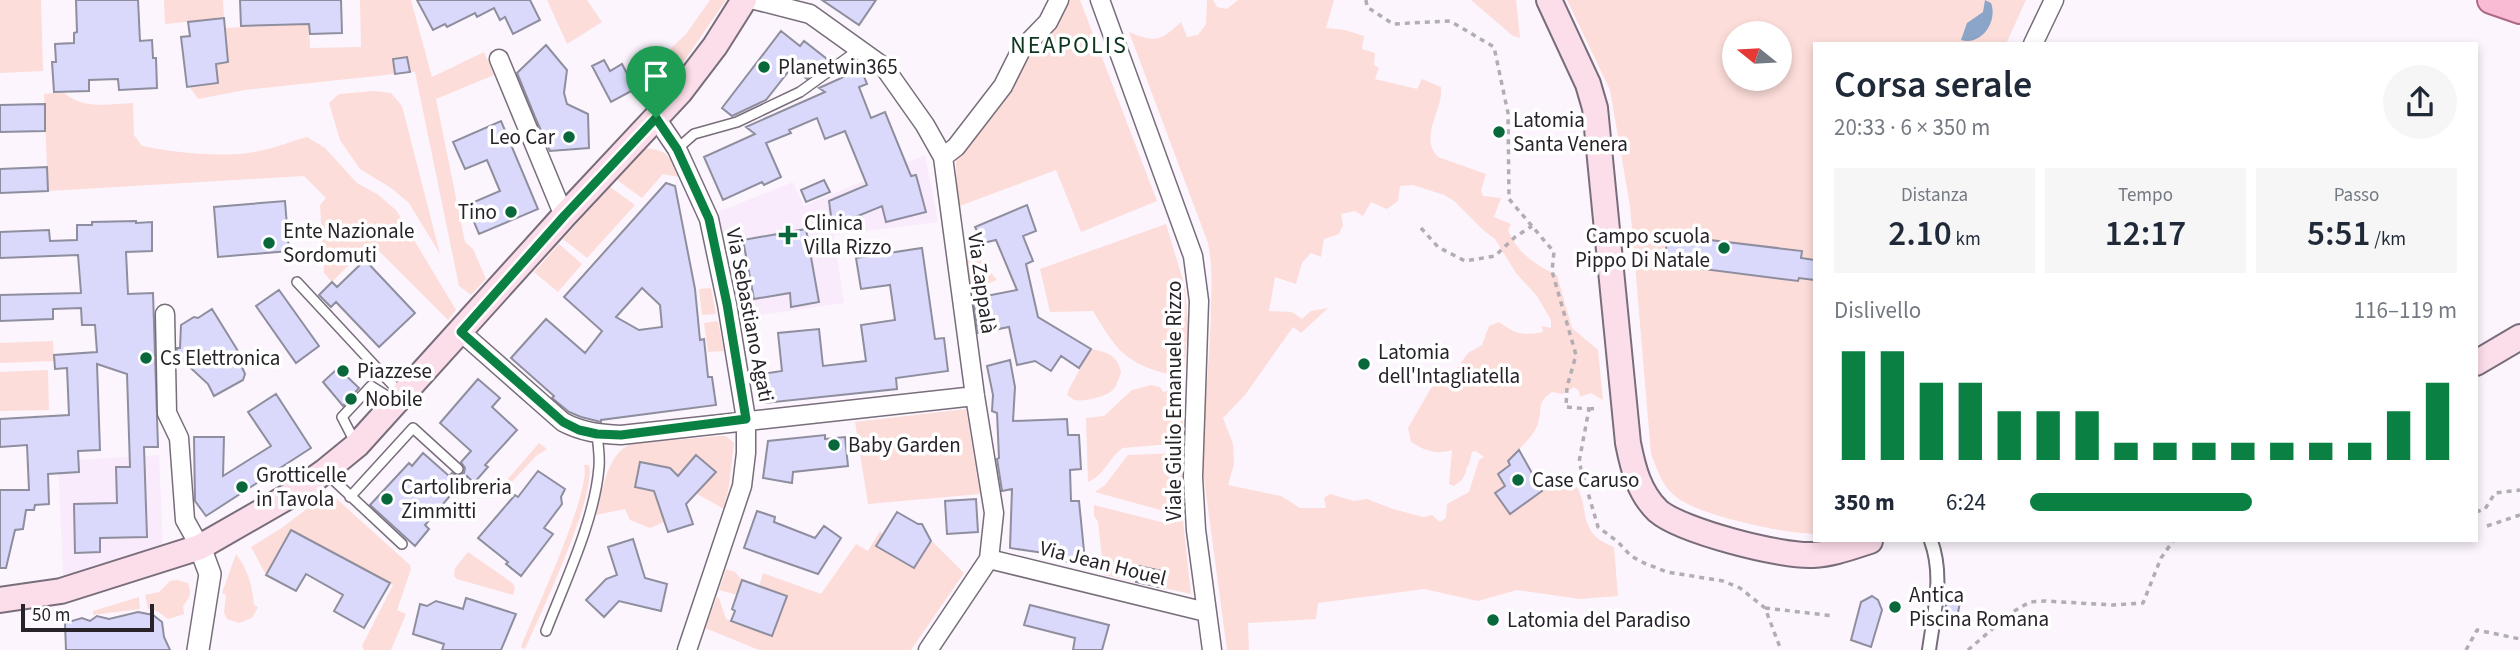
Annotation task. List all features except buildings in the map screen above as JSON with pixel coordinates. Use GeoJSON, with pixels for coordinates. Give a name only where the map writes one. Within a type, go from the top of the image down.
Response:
{"type":"FeatureCollection","features":[{"type":"Feature","properties":{"kind":"main road"},"geometry":{"type":"LineString","coordinates":[[0,600],[61,591],[200,547],[296,492],[324,472],[357,445],[564,216],[680,93],[744,0]]}},
{"type":"Feature","properties":{"kind":"main road"},"geometry":{"type":"LineString","coordinates":[[1549,0],[1588,84],[1595,108],[1628,443],[1639,483],[1647,498],[1659,511],[1686,526],[1753,545],[1804,555],[1832,553],[1867,542]]}},
{"type":"Feature","properties":{"kind":"main road"},"geometry":{"type":"LineString","coordinates":[[2491,0],[2520,10]]}},
{"type":"Feature","properties":{"kind":"main road"},"geometry":{"type":"LineString","coordinates":[[2478,362],[2520,337]]}},
{"type":"Feature","properties":{"kind":"street","name":"Via Zappalà"},"geometry":{"type":"LineString","coordinates":[[755,0],[810,14],[884,67],[925,125],[943,157],[993,513],[989,559],[928,650]]}},
{"type":"Feature","properties":{"kind":"street"},"geometry":{"type":"LineString","coordinates":[[943,157],[956,147],[1003,86],[1021,50],[1048,22],[1059,0]]}},
{"type":"Feature","properties":{"kind":"street","name":"Viale Giulio Emanuele Rizzo"},"geometry":{"type":"LineString","coordinates":[[1100,0],[1197,273],[1199,301],[1193,477],[1196,530],[1212,650]]}},
{"type":"Feature","properties":{"kind":"street"},"geometry":{"type":"LineString","coordinates":[[2034,42],[2054,0]]}},
{"type":"Feature","properties":{"kind":"street"},"geometry":{"type":"LineString","coordinates":[[499,59],[564,216]]}},
{"type":"Feature","properties":{"kind":"street","name":"Via Sebastiano Agati"},"geometry":{"type":"LineString","coordinates":[[656,118],[677,149],[709,219],[727,304],[746,419],[742,486],[687,650]]}},
{"type":"Feature","properties":{"kind":"street"},"geometry":{"type":"LineString","coordinates":[[165,314],[167,413],[178,438],[185,520],[200,547],[210,574],[198,650]]}},
{"type":"Feature","properties":{"kind":"street"},"geometry":{"type":"LineString","coordinates":[[461,332],[563,422],[579,430],[597,434],[621,435],[746,419],[975,396]]}},
{"type":"Feature","properties":{"kind":"street"},"geometry":{"type":"LineString","coordinates":[[1929,650],[1939,573],[1938,559],[1931,542]]}},
{"type":"Feature","properties":{"kind":"street","name":"Via Jean Houel"},"geometry":{"type":"LineString","coordinates":[[989,559],[1206,612]]}},
{"type":"Feature","properties":{"kind":"lane"},"geometry":{"type":"LineString","coordinates":[[677,149],[694,134],[737,122],[800,92],[860,48]]}},
{"type":"Feature","properties":{"kind":"lane"},"geometry":{"type":"LineString","coordinates":[[297,282],[399,399]]}},
{"type":"Feature","properties":{"kind":"lane"},"geometry":{"type":"LineString","coordinates":[[350,497],[413,428],[458,470]]}},
{"type":"Feature","properties":{"kind":"lane"},"geometry":{"type":"LineString","coordinates":[[546,631],[578,547],[595,492],[599,465],[597,434]]}},
{"type":"Feature","properties":{"kind":"lane"},"geometry":{"type":"LineString","coordinates":[[324,472],[402,544]]}},
{"type":"Feature","properties":{"kind":"path"},"geometry":{"type":"LineString","coordinates":[[1366,0],[1367,7],[1393,24],[1450,21],[1494,47],[1508,113],[1509,200],[1554,252],[1552,271],[1574,346],[1574,365]]}},
{"type":"Feature","properties":{"kind":"path"},"geometry":{"type":"LineString","coordinates":[[1421,228],[1438,247],[1465,261],[1495,256],[1515,237],[1532,226]]}},
{"type":"Feature","properties":{"kind":"path"},"geometry":{"type":"LineString","coordinates":[[1589,409],[1599,408]]}},
{"type":"Feature","properties":{"kind":"path"},"geometry":{"type":"LineString","coordinates":[[2478,511],[2485,509],[2495,493],[2520,490]]}},
{"type":"Feature","properties":{"kind":"path"},"geometry":{"type":"LineString","coordinates":[[2487,526],[2520,515]]}},
{"type":"Feature","properties":{"kind":"path"},"geometry":{"type":"LineString","coordinates":[[1968,650],[2011,613],[2030,602],[2113,605],[2143,603],[2161,558],[2172,542]]}},
{"type":"Feature","properties":{"kind":"path"},"geometry":{"type":"LineString","coordinates":[[1765,608],[1834,616]]}},
{"type":"Feature","properties":{"kind":"path"},"geometry":{"type":"LineString","coordinates":[[2466,650],[2477,629],[2520,639]]}},
{"type":"Feature","properties":{"kind":"shaded area"},"geometry":{"type":"Polygon","coordinates":[[[0,0],[41,0],[43,71],[0,73],[0,0]]]}},
{"type":"Feature","properties":{"kind":"shaded area"},"geometry":{"type":"Polygon","coordinates":[[[164,0],[223,0],[224,18],[165,24],[164,0]]]}},
{"type":"Feature","properties":{"kind":"shaded area"},"geometry":{"type":"Polygon","coordinates":[[[360,0],[411,0],[432,77],[484,52],[494,75],[436,99],[465,242],[473,249],[486,279],[471,295],[459,286],[415,72],[410,72],[407,57],[393,59],[395,74],[245,90],[198,99],[189,86],[218,83],[216,64],[228,62],[225,28],[309,24],[310,48],[361,47],[360,0]]]}},
{"type":"Feature","properties":{"kind":"shaded area"},"geometry":{"type":"Polygon","coordinates":[[[547,0],[587,0],[602,22],[567,44],[547,0]]]}},
{"type":"Feature","properties":{"kind":"shaded area"},"geometry":{"type":"Polygon","coordinates":[[[710,0],[726,0],[678,70],[663,65],[651,51],[663,56],[686,34],[710,0]]]}},
{"type":"Feature","properties":{"kind":"shaded area"},"geometry":{"type":"Polygon","coordinates":[[[1065,0],[1080,0],[1157,201],[1081,232],[1056,170],[957,207],[956,160],[1009,91],[1026,53],[1065,0]]]}},
{"type":"Feature","properties":{"kind":"shaded area"},"geometry":{"type":"Polygon","coordinates":[[[1207,0],[1213,0],[1217,7],[1227,9],[1238,0],[1334,0],[1326,28],[1364,36],[1362,49],[1375,53],[1374,65],[1379,68],[1375,79],[1417,89],[1422,79],[1441,87],[1431,132],[1433,149],[1438,157],[1486,174],[1481,190],[1483,196],[1501,198],[1494,217],[1511,224],[1508,230],[1512,238],[1528,257],[1557,275],[1572,328],[1598,350],[1603,400],[1591,393],[1580,397],[1579,391],[1574,387],[1563,394],[1552,392],[1546,396],[1541,404],[1535,431],[1508,461],[1510,465],[1498,474],[1505,486],[1495,493],[1542,491],[1559,482],[1571,480],[1582,498],[1588,525],[1593,533],[1601,541],[1614,547],[1618,596],[1580,599],[1517,590],[1478,601],[1424,589],[1318,603],[1316,619],[1248,623],[1249,650],[1227,650],[1203,471],[1212,280],[1208,243],[1129,32],[1152,39],[1163,36],[1181,22],[1187,37],[1198,35],[1206,24],[1207,0]],[[1413,185],[1400,186],[1398,201],[1387,209],[1371,202],[1363,216],[1355,211],[1341,214],[1343,225],[1339,234],[1324,239],[1321,257],[1311,253],[1302,263],[1296,284],[1275,277],[1269,311],[1292,312],[1302,319],[1311,311],[1328,308],[1301,333],[1293,327],[1245,395],[1223,418],[1233,444],[1234,464],[1228,485],[1281,496],[1300,508],[1326,508],[1324,498],[1330,494],[1354,501],[1367,499],[1423,517],[1432,515],[1440,522],[1446,518],[1447,504],[1469,492],[1479,460],[1484,457],[1476,451],[1472,452],[1462,480],[1454,486],[1449,484],[1452,450],[1436,452],[1421,448],[1411,442],[1408,428],[1431,388],[1452,375],[1468,353],[1482,345],[1489,326],[1499,322],[1520,333],[1530,334],[1543,332],[1542,326],[1551,328],[1551,320],[1537,296],[1516,273],[1495,239],[1444,195],[1413,185]]]}},
{"type":"Feature","properties":{"kind":"shaded area"},"geometry":{"type":"Polygon","coordinates":[[[1471,0],[1516,0],[1520,38],[1513,36],[1471,0]]]}},
{"type":"Feature","properties":{"kind":"shaded area","name":"Campo scuola Pippo Di Natale"},"geometry":{"type":"Polygon","coordinates":[[[1567,0],[2026,0],[2007,42],[1813,42],[1813,534],[1763,527],[1686,503],[1667,487],[1651,454],[1630,206],[1610,90],[1567,0]]]}},
{"type":"Feature","properties":{"kind":"shaded area"},"geometry":{"type":"Polygon","coordinates":[[[374,91],[391,93],[402,106],[440,254],[409,203],[360,169],[340,140],[329,103],[339,94],[374,91]]]}},
{"type":"Feature","properties":{"kind":"shaded area"},"geometry":{"type":"Polygon","coordinates":[[[63,92],[70,98],[87,104],[133,103],[134,135],[142,146],[219,155],[250,153],[307,137],[325,148],[357,183],[377,194],[396,210],[456,310],[448,320],[371,243],[332,282],[324,273],[320,205],[326,198],[304,176],[48,191],[44,94],[63,92]]]}},
{"type":"Feature","properties":{"kind":"shaded area"},"geometry":{"type":"Polygon","coordinates":[[[644,148],[658,150],[667,155],[679,177],[663,174],[642,198],[617,180],[644,148]]]}},
{"type":"Feature","properties":{"kind":"shaded area","name":"Clinica Villa Rizzo"},"geometry":{"type":"Polygon","coordinates":[[[925,155],[938,222],[834,235],[844,303],[755,316],[738,231],[723,234],[718,212],[793,182],[804,206],[925,155]]]}},
{"type":"Feature","properties":{"kind":"shaded area"},"geometry":{"type":"Polygon","coordinates":[[[610,187],[635,205],[587,258],[563,239],[610,187]]]}},
{"type":"Feature","properties":{"kind":"shaded area"},"geometry":{"type":"Polygon","coordinates":[[[1166,224],[1185,287],[1188,326],[1184,372],[1174,374],[1145,367],[1126,355],[1112,341],[1093,311],[1050,312],[1040,269],[1166,224]]]}},
{"type":"Feature","properties":{"kind":"shaded area"},"geometry":{"type":"Polygon","coordinates":[[[559,244],[582,264],[558,292],[534,272],[559,244]]]}},
{"type":"Feature","properties":{"kind":"shaded area"},"geometry":{"type":"Polygon","coordinates":[[[977,256],[997,280],[971,290],[964,257],[977,256]]]}},
{"type":"Feature","properties":{"kind":"shaded area"},"geometry":{"type":"Polygon","coordinates":[[[711,288],[716,314],[702,315],[699,289],[711,288]]]}},
{"type":"Feature","properties":{"kind":"shaded area"},"geometry":{"type":"Polygon","coordinates":[[[718,321],[724,351],[708,352],[704,323],[718,321]]]}},
{"type":"Feature","properties":{"kind":"shaded area"},"geometry":{"type":"Polygon","coordinates":[[[53,341],[54,361],[0,363],[0,343],[53,341]]]}},
{"type":"Feature","properties":{"kind":"shaded area"},"geometry":{"type":"Polygon","coordinates":[[[1091,349],[1111,355],[1121,373],[1110,392],[1095,398],[1074,400],[1067,395],[1069,389],[1091,349]]]}},
{"type":"Feature","properties":{"kind":"shaded area"},"geometry":{"type":"Polygon","coordinates":[[[48,370],[49,410],[0,411],[0,372],[48,370]]]}},
{"type":"Feature","properties":{"kind":"shaded area"},"geometry":{"type":"Polygon","coordinates":[[[1151,385],[1160,387],[1163,392],[1174,390],[1184,396],[1182,443],[1123,448],[1099,475],[1088,482],[1086,418],[1104,416],[1132,390],[1151,385]]]}},
{"type":"Feature","properties":{"kind":"shaded area"},"geometry":{"type":"Polygon","coordinates":[[[966,409],[980,494],[868,504],[855,422],[966,409]]]}},
{"type":"Feature","properties":{"kind":"shaded area"},"geometry":{"type":"Polygon","coordinates":[[[726,436],[734,443],[724,509],[697,494],[715,472],[697,455],[678,476],[640,462],[635,487],[663,493],[659,505],[664,522],[650,528],[630,520],[625,509],[596,515],[611,465],[623,449],[631,444],[726,436]]]}},
{"type":"Feature","properties":{"kind":"shaded area"},"geometry":{"type":"Polygon","coordinates":[[[539,443],[547,449],[536,456],[510,484],[506,481],[539,443]]]}},
{"type":"Feature","properties":{"kind":"shaded area"},"geometry":{"type":"Polygon","coordinates":[[[1182,453],[1182,507],[1164,511],[1095,492],[1105,485],[1128,455],[1182,453]]]}},
{"type":"Feature","properties":{"kind":"shaded area"},"geometry":{"type":"Polygon","coordinates":[[[159,455],[163,545],[114,563],[63,575],[58,461],[159,455]]]}},
{"type":"Feature","properties":{"kind":"shaded area"},"geometry":{"type":"Polygon","coordinates":[[[584,465],[589,465],[589,480],[576,527],[525,649],[521,647],[571,526],[584,479],[584,465]]]}},
{"type":"Feature","properties":{"kind":"shaded area"},"geometry":{"type":"Polygon","coordinates":[[[329,492],[410,565],[397,610],[406,614],[391,650],[364,650],[362,646],[393,585],[292,530],[266,575],[251,547],[329,492]]]}},
{"type":"Feature","properties":{"kind":"shaded area"},"geometry":{"type":"Polygon","coordinates":[[[1094,505],[1165,523],[1183,521],[1191,594],[1164,588],[1167,572],[1140,566],[1136,582],[1104,575],[1094,505]]]}},
{"type":"Feature","properties":{"kind":"shaded area"},"geometry":{"type":"Polygon","coordinates":[[[880,531],[914,568],[932,541],[964,573],[911,650],[759,650],[705,628],[717,597],[726,619],[772,636],[787,596],[759,586],[763,573],[821,594],[856,544],[868,551],[880,531]]]}},
{"type":"Feature","properties":{"kind":"shaded area"},"geometry":{"type":"Polygon","coordinates":[[[468,552],[511,582],[515,587],[513,595],[457,579],[454,576],[455,568],[468,552]]]}},
{"type":"Feature","properties":{"kind":"shaded area"},"geometry":{"type":"Polygon","coordinates":[[[236,554],[249,578],[254,605],[258,607],[252,618],[239,623],[227,619],[224,613],[226,595],[222,593],[236,554]]]}},
{"type":"Feature","properties":{"kind":"shaded area"},"geometry":{"type":"Polygon","coordinates":[[[726,569],[735,572],[742,580],[737,595],[719,590],[726,569]]]}},
{"type":"Feature","properties":{"kind":"shaded area"},"geometry":{"type":"Polygon","coordinates":[[[170,581],[188,583],[190,590],[189,598],[183,606],[184,614],[168,619],[157,611],[148,609],[145,595],[159,592],[170,581]]]}},
{"type":"Feature","properties":{"kind":"shaded area"},"geometry":{"type":"Polygon","coordinates":[[[139,597],[140,609],[93,615],[93,611],[139,597]]]}},
{"type":"Feature","properties":{"kind":"water"},"geometry":{"type":"Polygon","coordinates":[[[1985,0],[1991,3],[1993,10],[1987,31],[1976,39],[1961,40],[1967,23],[1983,12],[1985,0]]]}},
{"type":"Feature","properties":{"kind":"place","name":"Planetwin365"},"geometry":{"type":"Point","coordinates":[764,67]}},
{"type":"Feature","properties":{"kind":"place","name":"Latomia Santa Venera"},"geometry":{"type":"Point","coordinates":[1499,132]}},
{"type":"Feature","properties":{"kind":"place","name":"Leo Car"},"geometry":{"type":"Point","coordinates":[569,137]}},
{"type":"Feature","properties":{"kind":"place","name":"Tino"},"geometry":{"type":"Point","coordinates":[511,212]}},
{"type":"Feature","properties":{"kind":"place","name":"Clinica Villa Rizzo"},"geometry":{"type":"Point","coordinates":[788,235]}},
{"type":"Feature","properties":{"kind":"place","name":"Ente Nazionale Sordomuti"},"geometry":{"type":"Point","coordinates":[269,243]}},
{"type":"Feature","properties":{"kind":"place","name":"Campo scuola Pippo Di Natale"},"geometry":{"type":"Point","coordinates":[1724,248]}},
{"type":"Feature","properties":{"kind":"place","name":"Cs Elettronica"},"geometry":{"type":"Point","coordinates":[146,358]}},
{"type":"Feature","properties":{"kind":"place","name":"Latomia dell'Intagliatella"},"geometry":{"type":"Point","coordinates":[1364,364]}},
{"type":"Feature","properties":{"kind":"place","name":"Piazzese"},"geometry":{"type":"Point","coordinates":[343,371]}},
{"type":"Feature","properties":{"kind":"place","name":"Nobile"},"geometry":{"type":"Point","coordinates":[351,399]}},
{"type":"Feature","properties":{"kind":"place","name":"Baby Garden"},"geometry":{"type":"Point","coordinates":[834,445]}},
{"type":"Feature","properties":{"kind":"place","name":"Case Caruso"},"geometry":{"type":"Point","coordinates":[1518,480]}},
{"type":"Feature","properties":{"kind":"place","name":"Grotticelle in Tavola"},"geometry":{"type":"Point","coordinates":[242,487]}},
{"type":"Feature","properties":{"kind":"place","name":"Cartolibreria Zimmitti"},"geometry":{"type":"Point","coordinates":[387,499]}},
{"type":"Feature","properties":{"kind":"place","name":"Antica Piscina Romana"},"geometry":{"type":"Point","coordinates":[1895,607]}},
{"type":"Feature","properties":{"kind":"place","name":"Latomia del Paradiso"},"geometry":{"type":"Point","coordinates":[1493,620]}},
{"type":"Feature","properties":{"kind":"district","name":"NEAPOLIS"},"geometry":{"type":"Point","coordinates":[1069,45]}},
{"type":"Feature","properties":{"kind":"route"},"geometry":{"type":"LineString","coordinates":[[656,118],[677,149],[709,219],[727,304],[746,419],[621,435],[597,434],[579,430],[563,422],[461,332],[656,118]]}}]}
